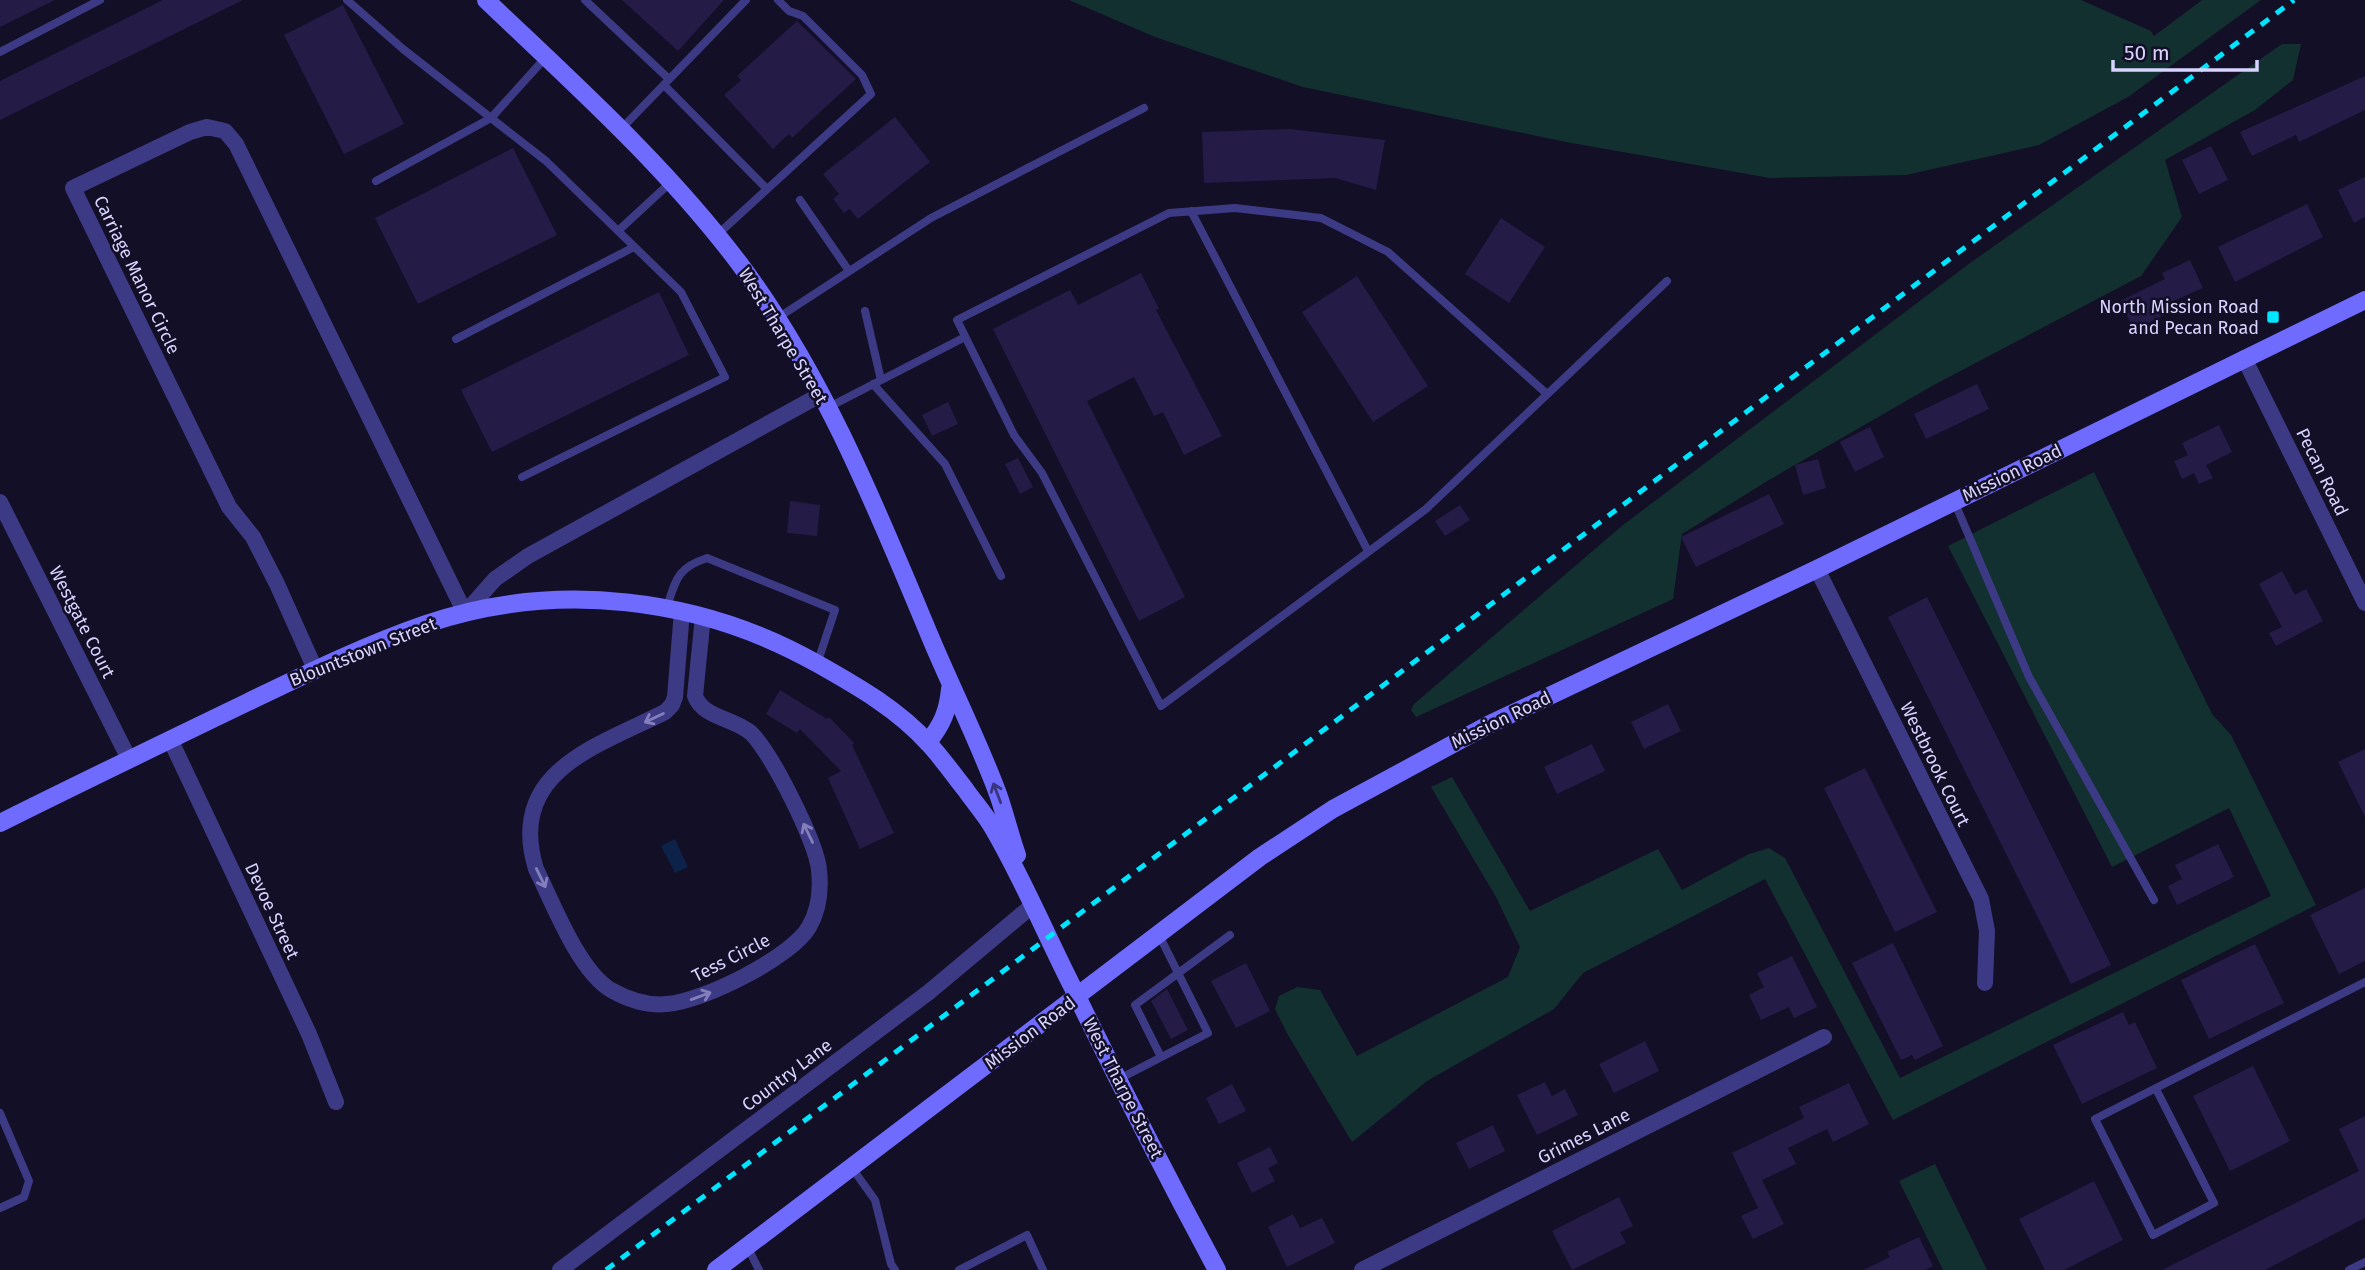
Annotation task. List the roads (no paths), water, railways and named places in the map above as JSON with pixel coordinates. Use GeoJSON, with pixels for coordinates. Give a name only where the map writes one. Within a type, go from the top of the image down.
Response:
{"type":"FeatureCollection","features":[{"type":"Feature","properties":{"kind":"main road","name":"West Tharpe Street"},"geometry":{"type":"LineString","coordinates":[[486,0],[672,181],[740,265],[776,319],[823,402],[865,489],[997,794],[1033,905],[1210,1267]]}},
{"type":"Feature","properties":{"kind":"main road","name":"Mission Road"},"geometry":{"type":"LineString","coordinates":[[716,1270],[1260,857],[1333,809],[1489,725],[1817,569],[2365,300]]}},
{"type":"Feature","properties":{"kind":"main road","name":"Blountstown Street"},"geometry":{"type":"LineString","coordinates":[[0,823],[315,669],[428,623],[498,606],[543,600],[611,600],[675,609],[748,630],[796,651],[880,702],[928,742],[992,826],[1033,905]]}},
{"type":"Feature","properties":{"kind":"main road"},"geometry":{"type":"LineString","coordinates":[[928,742],[940,727],[948,710],[950,684]]}},
{"type":"Feature","properties":{"kind":"street","name":"Carriage Manor Circle"},"geometry":{"type":"LineString","coordinates":[[315,669],[277,584],[253,537],[229,507],[73,188],[190,132],[207,127],[225,131],[236,144],[465,613]]}},
{"type":"Feature","properties":{"kind":"street","name":"Pecan Road"},"geometry":{"type":"LineString","coordinates":[[2244,358],[2365,603]]}},
{"type":"Feature","properties":{"kind":"street"},"geometry":{"type":"LineString","coordinates":[[465,613],[495,579],[528,556],[823,402]]}},
{"type":"Feature","properties":{"kind":"street","name":"Westgate Court"},"geometry":{"type":"LineString","coordinates":[[0,502],[129,760]]}},
{"type":"Feature","properties":{"kind":"street","name":"Westbrook Court"},"geometry":{"type":"LineString","coordinates":[[1817,569],[1981,899],[1987,931],[1985,983]]}},
{"type":"Feature","properties":{"kind":"street","name":"Tess Circle"},"geometry":{"type":"LineString","coordinates":[[675,609],[676,684],[673,705],[665,712],[573,758],[557,770],[538,798],[531,832],[536,869],[581,958],[608,988],[636,1000],[667,1004],[707,995],[782,955],[809,927],[820,891],[817,853],[766,753],[742,726],[699,706],[695,696],[696,685]]}},
{"type":"Feature","properties":{"kind":"street"},"geometry":{"type":"LineString","coordinates":[[676,684],[696,685],[704,616]]}},
{"type":"Feature","properties":{"kind":"street","name":"Devoe Street"},"geometry":{"type":"LineString","coordinates":[[170,739],[309,1034],[336,1102]]}},
{"type":"Feature","properties":{"kind":"street","name":"Country Lane"},"geometry":{"type":"LineString","coordinates":[[560,1270],[918,1000],[1033,905]]}},
{"type":"Feature","properties":{"kind":"street","name":"Grimes Lane"},"geometry":{"type":"LineString","coordinates":[[1362,1270],[1824,1037]]}},
{"type":"Feature","properties":{"kind":"lane"},"geometry":{"type":"LineString","coordinates":[[0,52],[100,0]]}},
{"type":"Feature","properties":{"kind":"lane"},"geometry":{"type":"LineString","coordinates":[[347,0],[402,49],[546,161],[681,292],[725,377],[522,477]]}},
{"type":"Feature","properties":{"kind":"lane"},"geometry":{"type":"LineString","coordinates":[[585,0],[667,82],[767,189]]}},
{"type":"Feature","properties":{"kind":"lane"},"geometry":{"type":"LineString","coordinates":[[621,129],[746,0]]}},
{"type":"Feature","properties":{"kind":"lane"},"geometry":{"type":"LineString","coordinates":[[717,235],[872,94],[862,75],[803,16],[789,11],[778,0]]}},
{"type":"Feature","properties":{"kind":"lane"},"geometry":{"type":"LineString","coordinates":[[376,181],[491,118],[546,57]]}},
{"type":"Feature","properties":{"kind":"lane"},"geometry":{"type":"LineString","coordinates":[[776,319],[931,218],[1144,108]]}},
{"type":"Feature","properties":{"kind":"lane"},"geometry":{"type":"LineString","coordinates":[[618,231],[672,181]]}},
{"type":"Feature","properties":{"kind":"lane"},"geometry":{"type":"LineString","coordinates":[[800,200],[849,271]]}},
{"type":"Feature","properties":{"kind":"lane"},"geometry":{"type":"LineString","coordinates":[[1548,394],[1388,252],[1321,218],[1235,208],[1169,213],[957,320],[1014,435],[1042,473],[1161,706],[1426,509],[1548,394],[1667,281]]}},
{"type":"Feature","properties":{"kind":"lane"},"geometry":{"type":"LineString","coordinates":[[1192,211],[1368,551]]}},
{"type":"Feature","properties":{"kind":"lane"},"geometry":{"type":"LineString","coordinates":[[456,339],[634,247]]}},
{"type":"Feature","properties":{"kind":"lane"},"geometry":{"type":"LineString","coordinates":[[865,311],[877,382],[945,464],[1001,576]]}},
{"type":"Feature","properties":{"kind":"lane"},"geometry":{"type":"LineString","coordinates":[[823,402],[877,382],[965,337]]}},
{"type":"Feature","properties":{"kind":"lane"},"geometry":{"type":"LineString","coordinates":[[1954,501],[2029,677],[2154,900]]}},
{"type":"Feature","properties":{"kind":"lane"},"geometry":{"type":"LineString","coordinates":[[675,609],[677,576],[689,564],[707,558],[835,610],[817,664]]}},
{"type":"Feature","properties":{"kind":"lane"},"geometry":{"type":"LineString","coordinates":[[1118,1080],[1208,1033],[1159,935]]}},
{"type":"Feature","properties":{"kind":"lane"},"geometry":{"type":"LineString","coordinates":[[1161,1057],[1135,1005],[1230,935]]}},
{"type":"Feature","properties":{"kind":"lane"},"geometry":{"type":"LineString","coordinates":[[2156,1089],[2214,1203],[2153,1235],[2095,1119],[2365,982]]}},
{"type":"Feature","properties":{"kind":"lane"},"geometry":{"type":"LineString","coordinates":[[0,1113],[30,1181],[24,1197],[0,1208]]}},
{"type":"Feature","properties":{"kind":"lane"},"geometry":{"type":"LineString","coordinates":[[852,1168],[876,1200],[891,1264],[895,1270]]}},
{"type":"Feature","properties":{"kind":"lane"},"geometry":{"type":"LineString","coordinates":[[959,1270],[1027,1235],[1043,1270]]}},
{"type":"Feature","properties":{"kind":"lane"},"geometry":{"type":"LineString","coordinates":[[747,1246],[759,1270]]}},
{"type":"Feature","properties":{"kind":"lane"},"geometry":{"type":"LineString","coordinates":[[2349,1270],[2365,1262]]}},
{"type":"Feature","properties":{"kind":"water"},"geometry":{"type":"Polygon","coordinates":[[[675,839],[688,867],[675,873],[661,846],[675,839]]]}},
{"type":"Feature","properties":{"kind":"railway"},"geometry":{"type":"LineString","coordinates":[[606,1270],[2294,0]]}},
{"type":"Feature","properties":{"kind":"place","name":"North Mission Road and Pecan Road"},"geometry":{"type":"Point","coordinates":[2273,317]}}]}
